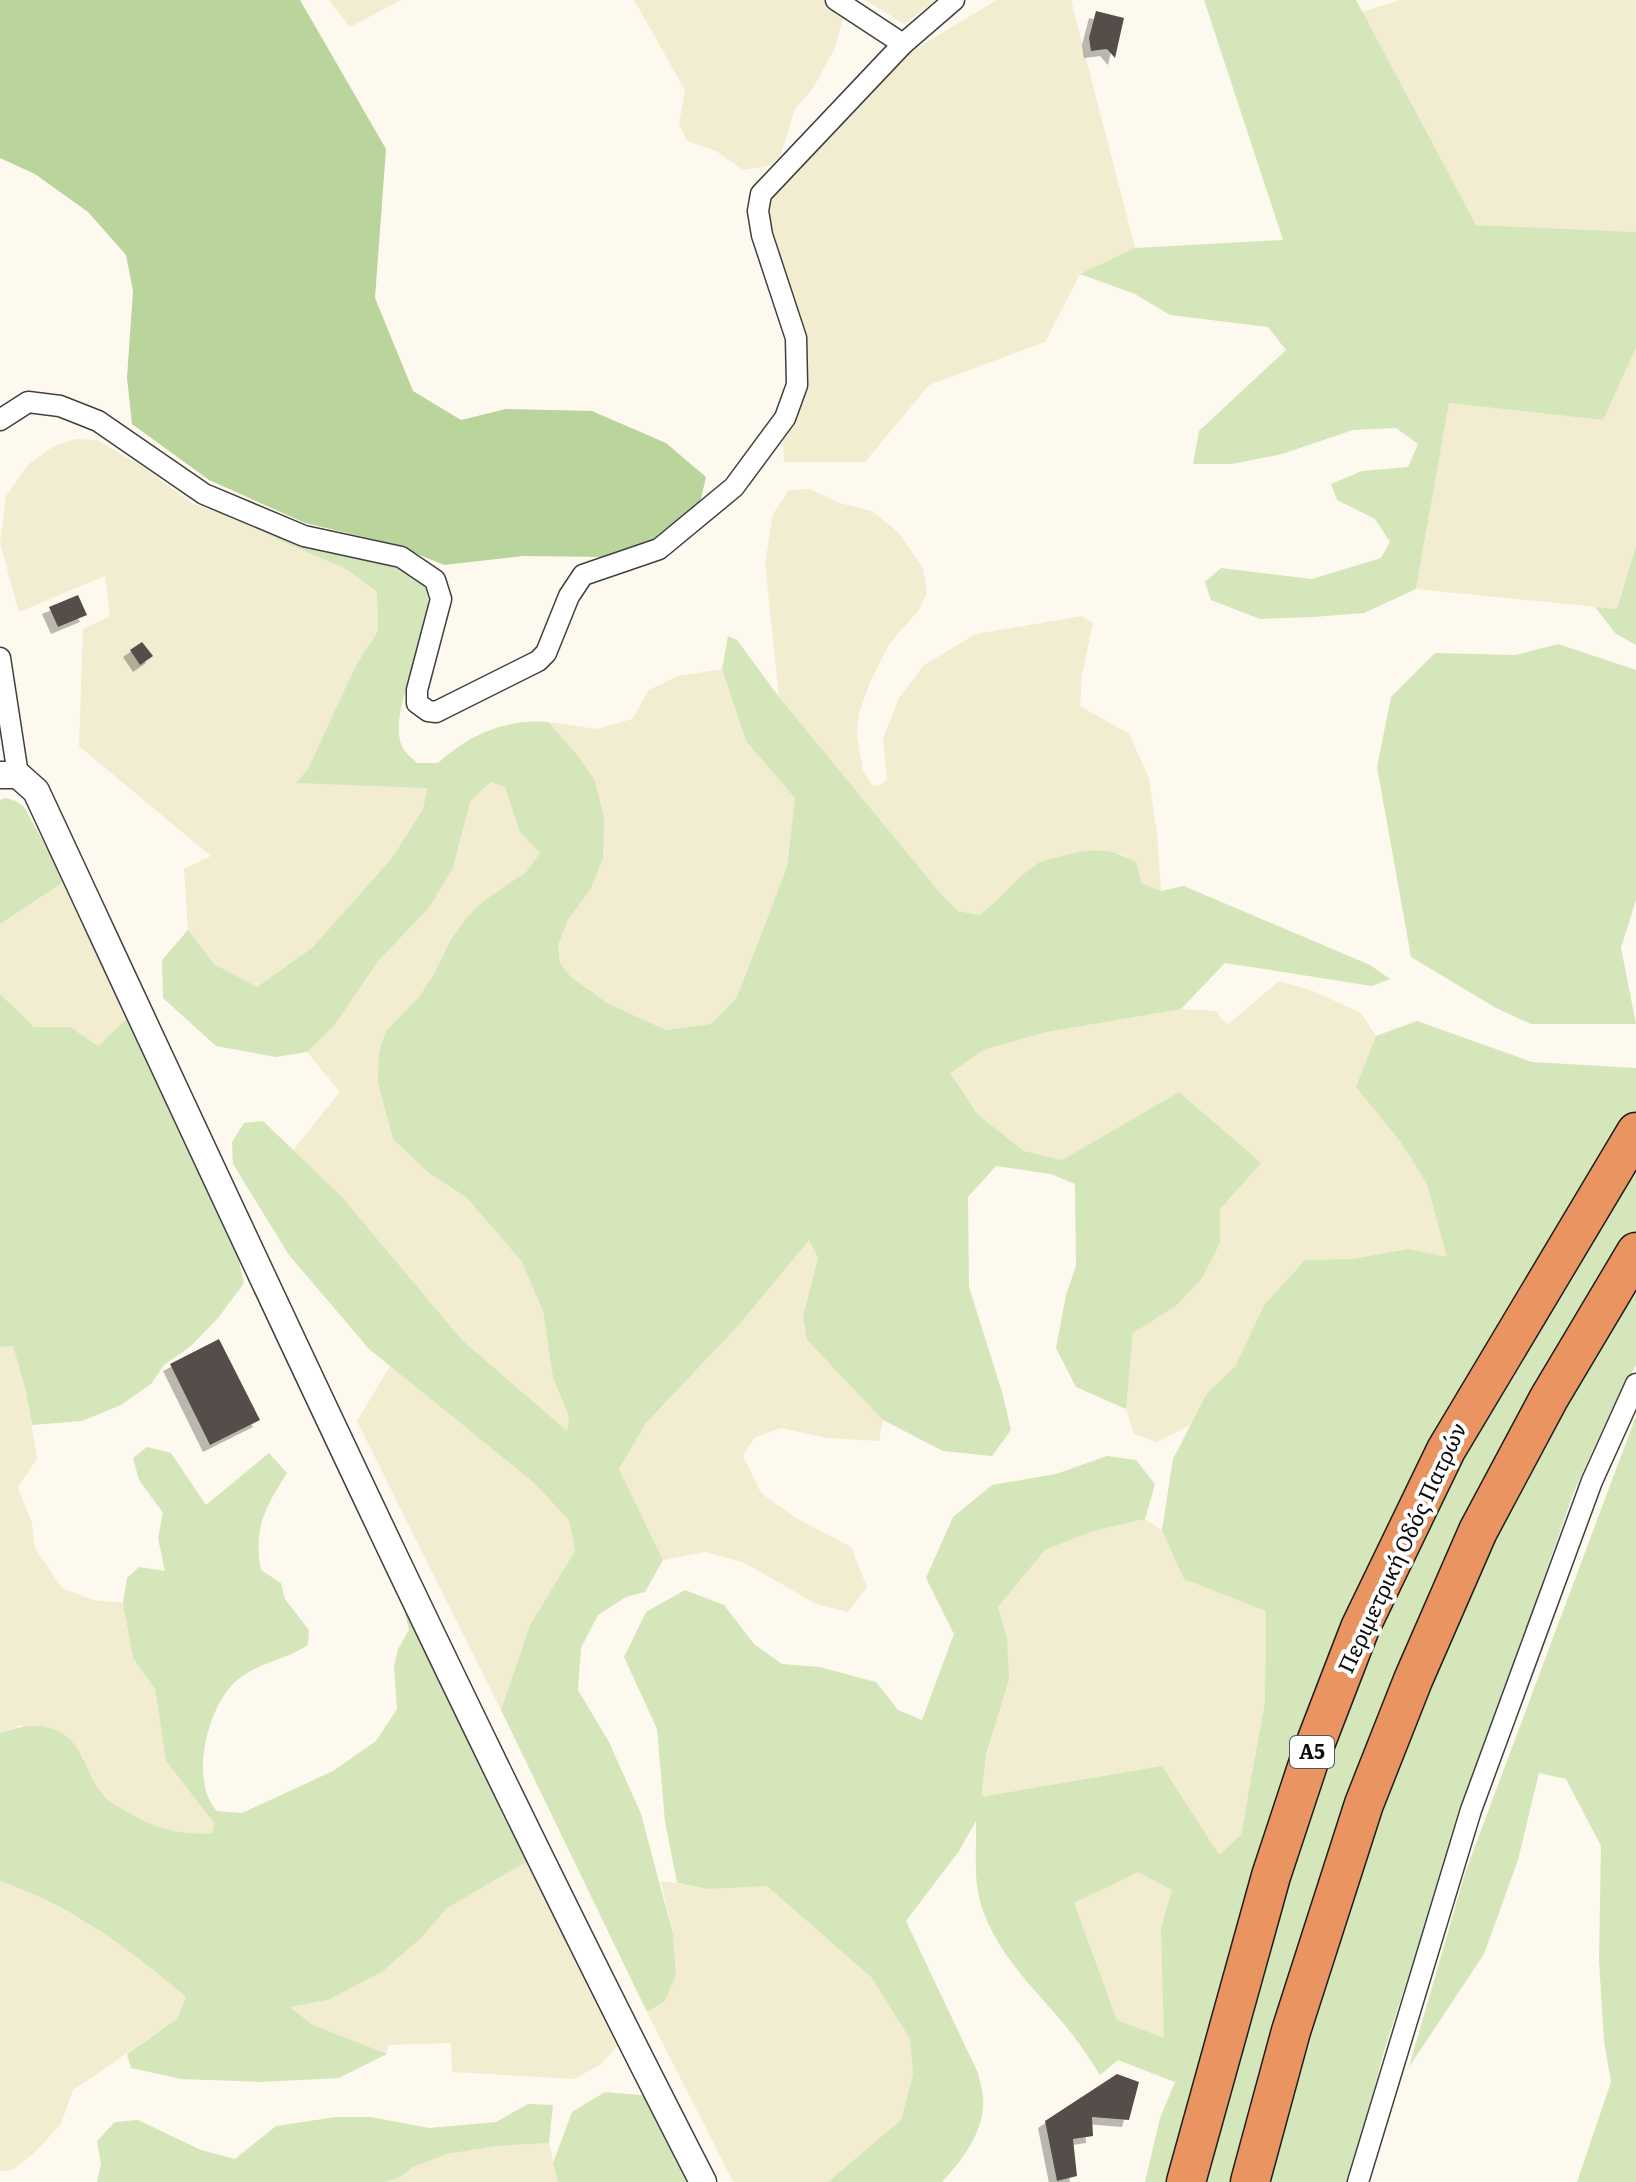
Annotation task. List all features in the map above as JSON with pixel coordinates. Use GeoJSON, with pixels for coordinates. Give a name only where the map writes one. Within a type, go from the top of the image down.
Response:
{"type":"FeatureCollection","features":[{"type":"Feature","properties":{"kind":"highway","name":"Περιμετρική Οδός Πατρών"},"geometry":{"type":"LineString","coordinates":[[1186,2182],[1271,1876],[1332,1698],[1360,1628],[1428,1485],[1504,1348],[1636,1132]]}},
{"type":"Feature","properties":{"kind":"highway"},"geometry":{"type":"LineString","coordinates":[[1250,2182],[1291,2031],[1364,1804],[1478,1531],[1549,1398],[1636,1252]]}},
{"type":"Feature","properties":{"kind":"street"},"geometry":{"type":"LineString","coordinates":[[836,0],[903,44]]}},
{"type":"Feature","properties":{"kind":"street"},"geometry":{"type":"LineString","coordinates":[[0,420],[28,402],[60,406],[98,421],[204,494],[304,536],[401,557],[435,580],[441,599],[417,690],[417,703],[428,711],[436,712],[538,661],[546,653],[569,596],[583,575],[659,549],[734,487],[785,418],[797,385],[796,338],[762,235],[758,211],[761,194],[903,44],[954,0]]}},
{"type":"Feature","properties":{"kind":"street"},"geometry":{"type":"LineString","coordinates":[[0,658],[9,775],[36,791],[320,1400],[606,1992],[703,2182]]}},
{"type":"Feature","properties":{"kind":"street"},"geometry":{"type":"LineString","coordinates":[[1358,2182],[1471,1810],[1592,1481],[1636,1384]]}},
{"type":"Feature","properties":{"kind":"shaded area"},"geometry":{"type":"Polygon","coordinates":[[[329,0],[401,0],[350,27],[329,0]]]}},
{"type":"Feature","properties":{"kind":"shaded area"},"geometry":{"type":"Polygon","coordinates":[[[634,0],[833,0],[845,10],[835,48],[812,90],[795,109],[780,157],[769,166],[743,170],[716,151],[687,141],[679,124],[685,90],[634,0]]]}},
{"type":"Feature","properties":{"kind":"shaded area"},"geometry":{"type":"Polygon","coordinates":[[[865,0],[936,0],[904,24],[865,0]]]}},
{"type":"Feature","properties":{"kind":"shaded area"},"geometry":{"type":"Polygon","coordinates":[[[997,0],[1071,0],[1135,248],[1080,274],[1045,342],[929,385],[865,462],[784,462],[783,441],[804,389],[768,239],[767,207],[775,192],[907,54],[997,0]]]}},
{"type":"Feature","properties":{"kind":"shaded area"},"geometry":{"type":"Polygon","coordinates":[[[1400,0],[1636,0],[1636,232],[1476,225],[1361,12],[1400,0]]]}},
{"type":"Feature","properties":{"kind":"shaded area"},"geometry":{"type":"Polygon","coordinates":[[[1636,348],[1636,546],[1617,609],[1416,589],[1449,403],[1603,420],[1636,348]]]}},
{"type":"Feature","properties":{"kind":"shaded area"},"geometry":{"type":"Polygon","coordinates":[[[76,439],[97,440],[145,468],[193,504],[244,521],[346,569],[377,592],[378,631],[356,665],[308,769],[297,783],[427,787],[423,809],[392,858],[312,948],[257,987],[214,964],[188,930],[184,869],[211,856],[79,746],[83,629],[110,616],[105,576],[19,612],[0,543],[6,496],[29,464],[52,447],[76,439]]]}},
{"type":"Feature","properties":{"kind":"shaded area"},"geometry":{"type":"Polygon","coordinates":[[[810,489],[839,503],[872,511],[899,533],[923,568],[927,593],[918,611],[890,643],[859,713],[857,736],[863,770],[871,784],[878,786],[887,779],[883,738],[899,698],[924,665],[976,634],[1082,616],[1093,623],[1082,675],[1080,706],[1129,734],[1149,778],[1161,891],[1141,883],[1137,863],[1120,853],[1016,881],[997,903],[979,915],[958,911],[941,894],[779,697],[765,564],[773,514],[789,490],[810,489]]]}},
{"type":"Feature","properties":{"kind":"shaded area"},"geometry":{"type":"Polygon","coordinates":[[[722,669],[746,741],[795,798],[787,867],[737,997],[711,1024],[666,1030],[607,1003],[570,976],[560,963],[558,945],[568,920],[590,890],[578,756],[548,722],[597,729],[632,719],[649,690],[678,676],[722,669]]]}},
{"type":"Feature","properties":{"kind":"shaded area"},"geometry":{"type":"Polygon","coordinates":[[[492,782],[505,787],[520,832],[540,853],[526,872],[482,902],[468,916],[450,941],[419,997],[386,1031],[429,1173],[466,1197],[522,1262],[543,1311],[553,1378],[569,1417],[567,1431],[462,1340],[342,1197],[293,1150],[340,1092],[307,1052],[333,1027],[379,960],[429,908],[453,868],[470,802],[492,782]]]}},
{"type":"Feature","properties":{"kind":"shaded area"},"geometry":{"type":"Polygon","coordinates":[[[65,881],[130,1016],[98,1046],[70,1027],[34,1027],[0,994],[0,924],[65,881]]]}},
{"type":"Feature","properties":{"kind":"shaded area"},"geometry":{"type":"Polygon","coordinates":[[[1279,981],[1313,991],[1361,1013],[1376,1036],[1357,1087],[1400,1141],[1427,1184],[1448,1258],[1408,1249],[1352,1259],[1305,1260],[1264,1305],[1235,1368],[1207,1393],[1190,1425],[1157,1442],[1134,1434],[1126,1409],[1133,1333],[1176,1306],[1220,1243],[1220,1209],[1179,1092],[1062,1160],[1024,1151],[978,1115],[949,1073],[984,1049],[1047,1032],[1181,1009],[1216,1011],[1227,1025],[1279,981]]]}},
{"type":"Feature","properties":{"kind":"shaded area"},"geometry":{"type":"Polygon","coordinates":[[[809,1239],[818,1258],[803,1316],[807,1340],[883,1420],[879,1441],[827,1438],[781,1428],[754,1438],[743,1456],[761,1493],[796,1518],[851,1547],[867,1587],[848,1612],[816,1604],[745,1563],[705,1552],[663,1560],[619,1469],[646,1423],[738,1326],[809,1239]]]}},
{"type":"Feature","properties":{"kind":"shaded area"},"geometry":{"type":"Polygon","coordinates":[[[13,1346],[26,1391],[37,1458],[18,1488],[32,1523],[35,1548],[62,1588],[93,1600],[123,1603],[133,1658],[155,1689],[166,1761],[214,1823],[212,1833],[189,1835],[152,1827],[107,1800],[90,1779],[82,1755],[20,1725],[0,1734],[0,1347],[13,1346]]]}},
{"type":"Feature","properties":{"kind":"shaded area"},"geometry":{"type":"Polygon","coordinates":[[[390,1366],[533,1482],[569,1520],[575,1551],[530,1625],[501,1710],[357,1421],[390,1366]]]}},
{"type":"Feature","properties":{"kind":"shaded area"},"geometry":{"type":"Polygon","coordinates":[[[1145,1519],[1162,1530],[1185,1579],[1266,1610],[1265,1701],[1241,1835],[1219,1855],[980,1797],[1007,1639],[998,1607],[1045,1550],[1093,1531],[1145,1519]]]}},
{"type":"Feature","properties":{"kind":"shaded area"},"geometry":{"type":"Polygon","coordinates":[[[533,1858],[621,2042],[600,2065],[574,2079],[452,2072],[451,2043],[388,2045],[387,2054],[311,2024],[289,2007],[328,2000],[423,1936],[447,1908],[533,1858]]]}},
{"type":"Feature","properties":{"kind":"shaded area"},"geometry":{"type":"Polygon","coordinates":[[[1138,1871],[1172,1890],[1161,1928],[1165,2039],[1117,2020],[1074,1903],[1138,1871]]]}},
{"type":"Feature","properties":{"kind":"shaded area"},"geometry":{"type":"Polygon","coordinates":[[[0,1881],[97,1927],[136,1953],[186,1997],[177,2019],[73,2090],[61,2124],[35,2152],[13,2170],[0,2171],[0,1881]]]}},
{"type":"Feature","properties":{"kind":"shaded area"},"geometry":{"type":"Polygon","coordinates":[[[661,1881],[708,1889],[767,1886],[872,1978],[910,2039],[913,2075],[901,2120],[832,2180],[733,2182],[647,2012],[665,2001],[676,1975],[673,1934],[661,1881]]]}},
{"type":"Feature","properties":{"kind":"shaded area"},"geometry":{"type":"Polygon","coordinates":[[[549,2143],[558,2182],[386,2182],[400,2177],[412,2167],[447,2154],[496,2146],[549,2143]]]}},
{"type":"Feature","properties":{"kind":"green space"},"geometry":{"type":"Polygon","coordinates":[[[0,0],[300,0],[386,149],[375,298],[413,391],[461,420],[506,409],[592,411],[666,443],[706,477],[700,503],[658,544],[603,557],[523,556],[444,565],[393,544],[305,523],[209,480],[132,424],[127,378],[133,291],[126,255],[88,212],[35,174],[0,158],[0,0]]]}},
{"type":"Feature","properties":{"kind":"green space"},"geometry":{"type":"Polygon","coordinates":[[[1204,0],[1356,0],[1476,225],[1636,232],[1636,348],[1603,420],[1449,403],[1416,589],[1364,613],[1260,619],[1211,600],[1205,582],[1221,568],[1312,579],[1381,558],[1390,542],[1375,519],[1337,500],[1331,484],[1362,471],[1408,467],[1418,444],[1396,428],[1353,430],[1282,454],[1232,464],[1193,464],[1199,431],[1286,350],[1268,327],[1170,315],[1135,294],[1080,274],[1135,248],[1283,240],[1204,0]]]}},
{"type":"Feature","properties":{"kind":"green space"},"geometry":{"type":"Polygon","coordinates":[[[244,521],[399,566],[420,579],[427,596],[428,615],[402,704],[399,725],[402,747],[417,763],[438,763],[462,744],[489,730],[533,721],[548,722],[578,756],[595,781],[604,817],[603,858],[590,890],[568,920],[558,945],[560,963],[570,976],[607,1003],[666,1030],[711,1024],[737,997],[787,867],[795,798],[746,741],[722,669],[728,636],[737,640],[779,697],[958,911],[979,915],[1038,863],[1080,852],[1108,852],[1137,863],[1141,883],[1161,891],[1184,886],[1370,965],[1390,979],[1372,986],[1225,963],[1181,1009],[1047,1032],[985,1049],[950,1073],[978,1115],[1024,1151],[1062,1160],[1179,1092],[1261,1163],[1220,1209],[1220,1243],[1202,1278],[1176,1306],[1133,1333],[1126,1409],[1076,1387],[1056,1348],[1066,1295],[1076,1266],[1075,1184],[1051,1174],[996,1166],[968,1197],[969,1287],[1011,1430],[992,1456],[943,1451],[883,1420],[807,1340],[803,1316],[818,1258],[809,1240],[738,1326],[646,1423],[619,1469],[663,1560],[645,1592],[626,1597],[598,1615],[581,1648],[578,1690],[609,1742],[641,1814],[673,1934],[676,1975],[665,2001],[647,2012],[501,1710],[530,1625],[575,1551],[569,1520],[533,1482],[369,1349],[289,1255],[233,1164],[232,1142],[244,1123],[263,1121],[342,1197],[462,1340],[567,1431],[569,1417],[553,1378],[543,1311],[522,1262],[466,1197],[429,1173],[393,1139],[378,1082],[379,1053],[386,1031],[419,997],[450,941],[468,916],[482,902],[526,872],[540,853],[520,832],[505,787],[491,782],[470,802],[453,868],[429,908],[379,960],[333,1027],[307,1052],[276,1057],[216,1046],[163,998],[162,960],[188,930],[214,964],[257,987],[312,948],[392,858],[423,809],[427,788],[296,783],[308,769],[356,665],[378,631],[377,592],[346,569],[244,521]]]}},
{"type":"Feature","properties":{"kind":"green space"},"geometry":{"type":"Polygon","coordinates":[[[1636,546],[1636,645],[1616,634],[1595,607],[1617,609],[1636,546]]]}},
{"type":"Feature","properties":{"kind":"green space"},"geometry":{"type":"Polygon","coordinates":[[[1558,644],[1636,670],[1636,900],[1621,948],[1636,1024],[1531,1024],[1496,1008],[1411,957],[1377,767],[1391,697],[1435,653],[1515,655],[1558,644]]]}},
{"type":"Feature","properties":{"kind":"green space"},"geometry":{"type":"Polygon","coordinates":[[[6,798],[24,807],[65,881],[0,924],[0,800],[6,798]]]}},
{"type":"Feature","properties":{"kind":"green space"},"geometry":{"type":"Polygon","coordinates":[[[0,994],[34,1027],[70,1027],[98,1046],[130,1016],[224,1222],[244,1283],[218,1318],[190,1347],[164,1365],[151,1384],[121,1405],[82,1421],[32,1425],[13,1346],[0,1347],[0,994]]]}},
{"type":"Feature","properties":{"kind":"green space"},"geometry":{"type":"Polygon","coordinates":[[[1417,1021],[1532,1062],[1636,1068],[1636,1365],[1573,1494],[1447,1857],[1385,2048],[1349,2182],[1145,2182],[1160,2118],[1175,2082],[1118,2060],[1100,2075],[1072,2034],[1019,1972],[996,1939],[980,1901],[976,1871],[976,1821],[959,1851],[906,1921],[978,2073],[983,2110],[977,2133],[965,2154],[942,2182],[828,2182],[901,2120],[913,2075],[910,2039],[872,1978],[767,1886],[708,1889],[677,1883],[665,1821],[657,1729],[624,1657],[646,1612],[685,1590],[724,1605],[754,1644],[782,1664],[819,1667],[876,1682],[898,1710],[922,1720],[954,1634],[926,1578],[953,1517],[992,1485],[1056,1474],[1107,1456],[1136,1460],[1155,1484],[1145,1519],[1093,1531],[1045,1550],[998,1607],[1007,1638],[1009,1679],[987,1751],[981,1797],[1162,1766],[1219,1855],[1241,1835],[1265,1701],[1266,1611],[1184,1579],[1162,1530],[1173,1459],[1207,1393],[1235,1367],[1264,1305],[1305,1260],[1352,1259],[1408,1249],[1447,1257],[1427,1184],[1400,1141],[1356,1087],[1376,1036],[1417,1021]],[[1138,1872],[1074,1903],[1117,2020],[1164,2038],[1161,1928],[1172,1890],[1138,1872]]]}},
{"type":"Feature","properties":{"kind":"green space"},"geometry":{"type":"Polygon","coordinates":[[[1636,1416],[1636,2182],[1577,2182],[1611,2082],[1604,2041],[1599,1960],[1601,1846],[1566,1779],[1539,1773],[1518,1860],[1484,1954],[1409,2067],[1465,1873],[1636,1416]]]}},
{"type":"Feature","properties":{"kind":"green space"},"geometry":{"type":"Polygon","coordinates":[[[147,1447],[171,1453],[206,1505],[269,1453],[287,1473],[263,1519],[259,1555],[261,1570],[281,1583],[285,1599],[309,1630],[308,1645],[249,1672],[232,1685],[223,1697],[209,1730],[203,1766],[204,1783],[217,1811],[242,1813],[333,1771],[376,1741],[397,1709],[394,1667],[398,1649],[409,1630],[405,1613],[407,1592],[533,1858],[447,1908],[423,1936],[383,1971],[328,2000],[290,2007],[311,2024],[387,2054],[339,2078],[261,2082],[181,2079],[131,2068],[127,2054],[177,2019],[186,1997],[99,1930],[52,1903],[0,1881],[0,1734],[22,1727],[44,1727],[64,1735],[80,1753],[104,1796],[113,1804],[156,1826],[177,1832],[212,1833],[214,1823],[166,1761],[155,1689],[133,1658],[123,1603],[127,1578],[139,1567],[165,1571],[158,1538],[163,1513],[139,1480],[133,1458],[147,1447]]]}},
{"type":"Feature","properties":{"kind":"green space"},"geometry":{"type":"Polygon","coordinates":[[[605,2092],[653,2096],[698,2182],[558,2182],[553,2163],[572,2112],[605,2092]]]}},
{"type":"Feature","properties":{"kind":"green space"},"geometry":{"type":"Polygon","coordinates":[[[528,2104],[553,2105],[549,2143],[496,2146],[447,2154],[386,2182],[97,2182],[101,2164],[97,2141],[115,2122],[138,2120],[201,2150],[235,2159],[276,2126],[336,2117],[371,2117],[429,2128],[496,2122],[528,2104]]]}},
{"type":"Feature","properties":{"kind":"building"},"geometry":{"type":"Polygon","coordinates":[[[1096,11],[1124,18],[1115,58],[1107,49],[1091,51],[1089,38],[1096,11]]]}},
{"type":"Feature","properties":{"kind":"building"},"geometry":{"type":"Polygon","coordinates":[[[78,595],[87,615],[58,627],[49,607],[78,595]]]}},
{"type":"Feature","properties":{"kind":"building"},"geometry":{"type":"Polygon","coordinates":[[[142,642],[153,656],[140,665],[130,650],[142,642]]]}},
{"type":"Feature","properties":{"kind":"building"},"geometry":{"type":"Polygon","coordinates":[[[219,1339],[260,1420],[210,1445],[170,1364],[219,1339]]]}},
{"type":"Feature","properties":{"kind":"building"},"geometry":{"type":"Polygon","coordinates":[[[1117,2074],[1139,2082],[1129,2120],[1092,2117],[1093,2136],[1073,2139],[1077,2176],[1057,2181],[1045,2121],[1117,2074]]]}}]}
